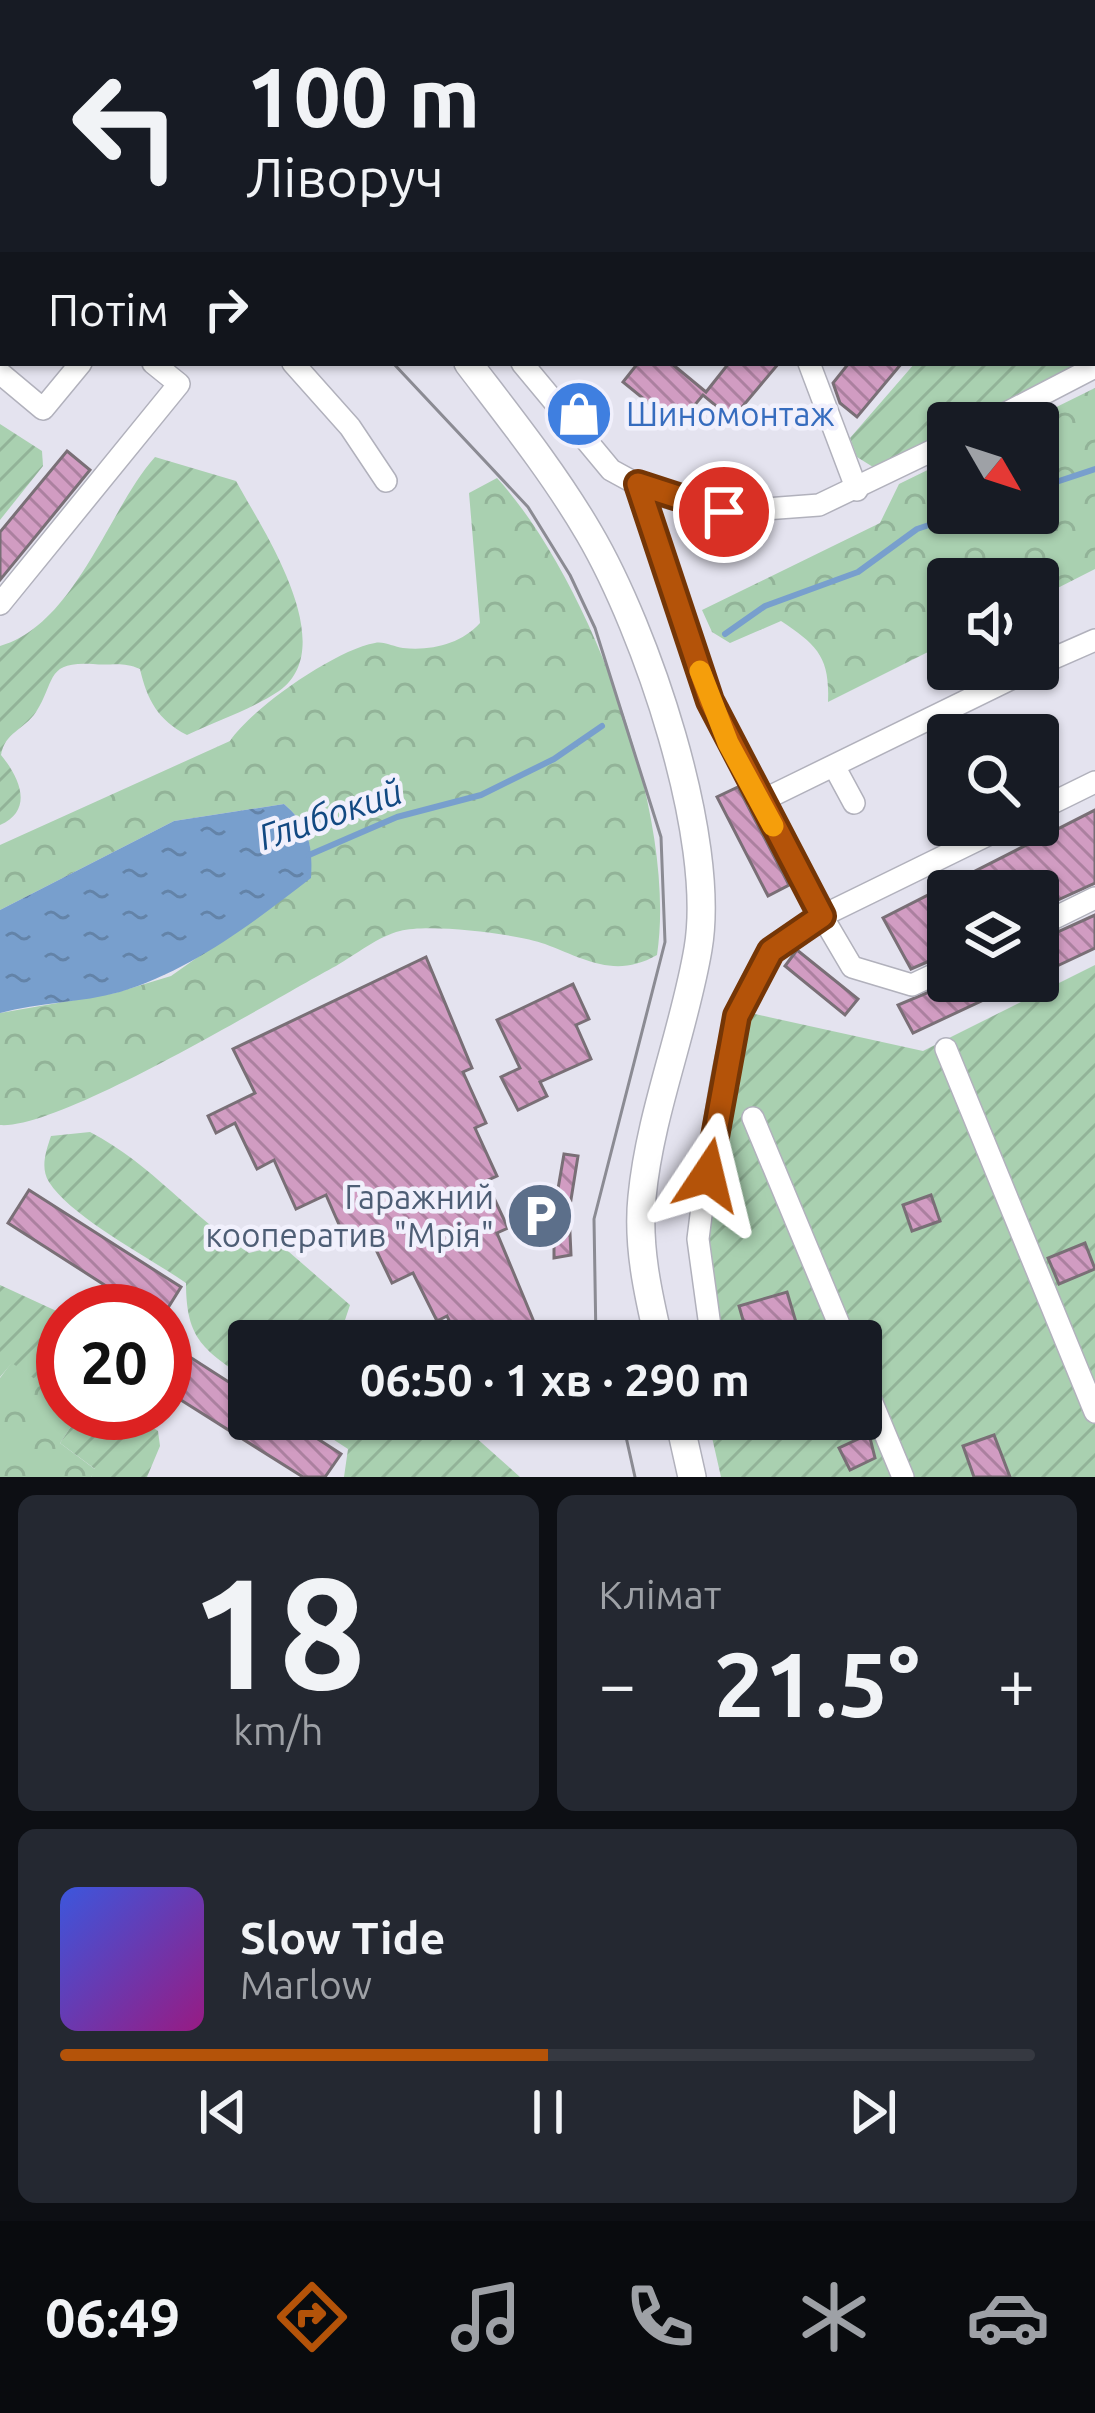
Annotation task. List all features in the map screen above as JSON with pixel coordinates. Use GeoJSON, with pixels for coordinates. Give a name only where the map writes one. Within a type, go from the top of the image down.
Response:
{"type":"FeatureCollection","features":[{"type":"Feature","properties":{"kind":"main road"},"geometry":{"type":"LineString","coordinates":[[470,366],[571,503],[633,626],[700,847],[702,910],[641,1202],[644,1263],[654,1320]]}},
{"type":"Feature","properties":{"kind":"main road"},"geometry":{"type":"LineString","coordinates":[[684,1440],[692,1477]]}},
{"type":"Feature","properties":{"kind":"street"},"geometry":{"type":"LineString","coordinates":[[0,373],[43,410],[79,366]]}},
{"type":"Feature","properties":{"kind":"street"},"geometry":{"type":"LineString","coordinates":[[0,604],[179,384],[157,366]]}},
{"type":"Feature","properties":{"kind":"street"},"geometry":{"type":"LineString","coordinates":[[296,366],[350,427],[386,481]]}},
{"type":"Feature","properties":{"kind":"street"},"geometry":{"type":"LineString","coordinates":[[524,366],[611,470],[638,484],[724,512],[819,506],[927,454]]}},
{"type":"Feature","properties":{"kind":"street"},"geometry":{"type":"LineString","coordinates":[[809,366],[856,490]]}},
{"type":"Feature","properties":{"kind":"street"},"geometry":{"type":"LineString","coordinates":[[1028,402],[1095,368]]}},
{"type":"Feature","properties":{"kind":"street"},"geometry":{"type":"LineString","coordinates":[[638,484],[710,701],[759,802],[852,968],[912,985],[927,978]]}},
{"type":"Feature","properties":{"kind":"street"},"geometry":{"type":"LineString","coordinates":[[1059,656],[1095,640]]}},
{"type":"Feature","properties":{"kind":"street"},"geometry":{"type":"LineString","coordinates":[[759,802],[988,690]]}},
{"type":"Feature","properties":{"kind":"street"},"geometry":{"type":"LineString","coordinates":[[834,766],[854,803]]}},
{"type":"Feature","properties":{"kind":"street"},"geometry":{"type":"LineString","coordinates":[[1059,800],[1095,782]]}},
{"type":"Feature","properties":{"kind":"street"},"geometry":{"type":"LineString","coordinates":[[709,1320],[698,1239],[737,1016],[771,951],[822,916],[964,846]]}},
{"type":"Feature","properties":{"kind":"street"},"geometry":{"type":"LineString","coordinates":[[1059,916],[1095,898]]}},
{"type":"Feature","properties":{"kind":"street"},"geometry":{"type":"LineString","coordinates":[[946,1049],[1095,1412]]}},
{"type":"Feature","properties":{"kind":"street"},"geometry":{"type":"LineString","coordinates":[[753,1118],[837,1320]]}},
{"type":"Feature","properties":{"kind":"street"},"geometry":{"type":"LineString","coordinates":[[882,1426],[903,1477]]}},
{"type":"Feature","properties":{"kind":"green space"},"geometry":{"type":"Polygon","coordinates":[[[912,366],[1081,366],[1014,402],[927,402],[927,448],[881,472],[857,457],[850,438],[912,366]]]}},
{"type":"Feature","properties":{"kind":"green space"},"geometry":{"type":"Polygon","coordinates":[[[1095,388],[1095,569],[1059,587],[1059,558],[927,558],[927,652],[828,702],[827,674],[819,654],[781,621],[730,643],[712,632],[702,610],[880,523],[899,484],[927,470],[927,534],[1059,534],[1059,406],[1095,388]]]}},
{"type":"Feature","properties":{"kind":"green space"},"geometry":{"type":"Polygon","coordinates":[[[0,424],[42,451],[43,466],[0,520],[0,424]]]}},
{"type":"Feature","properties":{"kind":"green space"},"geometry":{"type":"Polygon","coordinates":[[[155,457],[236,481],[291,587],[303,646],[296,671],[279,691],[187,735],[155,708],[140,669],[78,664],[59,670],[36,712],[3,747],[1,755],[18,783],[20,802],[11,819],[0,825],[0,646],[27,634],[70,590],[155,457]]]}},
{"type":"Feature","properties":{"kind":"green space"},"geometry":{"type":"Polygon","coordinates":[[[497,478],[564,576],[620,703],[654,837],[660,899],[657,955],[614,966],[514,937],[451,929],[400,931],[116,1086],[29,1121],[0,1125],[0,1013],[115,993],[171,976],[310,878],[311,866],[304,828],[284,804],[174,821],[0,910],[0,845],[230,741],[275,697],[317,668],[358,648],[378,643],[435,647],[472,630],[480,623],[469,493],[497,478]]]}},
{"type":"Feature","properties":{"kind":"green space"},"geometry":{"type":"Polygon","coordinates":[[[1095,965],[1095,1477],[721,1477],[713,1440],[882,1440],[882,1320],[714,1320],[701,1245],[732,1009],[923,1051],[1021,1002],[1059,1002],[1059,983],[1095,965]]]}},
{"type":"Feature","properties":{"kind":"green space"},"geometry":{"type":"Polygon","coordinates":[[[90,1132],[112,1145],[249,1253],[281,1245],[350,1305],[345,1320],[228,1320],[228,1366],[194,1331],[192,1284],[93,1223],[49,1182],[44,1165],[51,1136],[90,1132]]]}},
{"type":"Feature","properties":{"kind":"green space"},"geometry":{"type":"Polygon","coordinates":[[[0,1285],[36,1302],[36,1380],[12,1363],[0,1377],[0,1285]]]}},
{"type":"Feature","properties":{"kind":"green space"},"geometry":{"type":"Polygon","coordinates":[[[12,1362],[36,1379],[36,1440],[62,1440],[96,1470],[91,1477],[0,1477],[0,1378],[12,1362]]]}},
{"type":"Feature","properties":{"kind":"green space"},"geometry":{"type":"Polygon","coordinates":[[[159,1440],[160,1446],[147,1477],[91,1477],[95,1469],[60,1443],[159,1440]]]}},
{"type":"Feature","properties":{"kind":"green space"},"geometry":{"type":"Polygon","coordinates":[[[334,1440],[479,1440],[520,1477],[344,1477],[348,1449],[334,1440]]]}},
{"type":"Feature","properties":{"kind":"water"},"geometry":{"type":"Polygon","coordinates":[[[284,804],[308,837],[311,878],[267,912],[196,959],[146,983],[105,996],[0,1013],[0,910],[174,821],[284,804]]]}},
{"type":"Feature","properties":{"kind":"building"},"geometry":{"type":"Polygon","coordinates":[[[636,366],[675,366],[706,392],[727,366],[776,366],[732,419],[703,395],[677,426],[623,382],[636,366]]]}},
{"type":"Feature","properties":{"kind":"building"},"geometry":{"type":"Polygon","coordinates":[[[847,366],[900,366],[857,417],[840,403],[833,383],[847,366]]]}},
{"type":"Feature","properties":{"kind":"building"},"geometry":{"type":"Polygon","coordinates":[[[67,451],[90,470],[0,580],[0,532],[67,451]]]}},
{"type":"Feature","properties":{"kind":"building"},"geometry":{"type":"Polygon","coordinates":[[[738,787],[789,885],[768,896],[717,797],[738,787]]]}},
{"type":"Feature","properties":{"kind":"building"},"geometry":{"type":"Polygon","coordinates":[[[1095,810],[1095,883],[1059,899],[1059,870],[977,870],[1024,846],[1059,846],[1059,828],[1095,810]]]}},
{"type":"Feature","properties":{"kind":"building"},"geometry":{"type":"Polygon","coordinates":[[[927,896],[927,962],[911,969],[883,918],[927,896]]]}},
{"type":"Feature","properties":{"kind":"building"},"geometry":{"type":"Polygon","coordinates":[[[1095,915],[1095,948],[1059,965],[1059,931],[1095,915]]]}},
{"type":"Feature","properties":{"kind":"building"},"geometry":{"type":"Polygon","coordinates":[[[797,950],[858,999],[845,1015],[785,966],[797,950]]]}},
{"type":"Feature","properties":{"kind":"building"},"geometry":{"type":"Polygon","coordinates":[[[426,957],[472,1068],[463,1072],[486,1123],[475,1128],[497,1176],[486,1181],[508,1228],[497,1233],[533,1320],[449,1320],[447,1316],[436,1320],[413,1273],[392,1283],[369,1235],[348,1245],[326,1195],[296,1209],[274,1160],[257,1169],[235,1123],[216,1133],[208,1116],[255,1093],[233,1049],[426,957]]]}},
{"type":"Feature","properties":{"kind":"building"},"geometry":{"type":"Polygon","coordinates":[[[573,984],[589,1019],[576,1025],[591,1059],[540,1082],[547,1096],[518,1110],[501,1077],[520,1068],[497,1020],[573,984]]]}},
{"type":"Feature","properties":{"kind":"building"},"geometry":{"type":"Polygon","coordinates":[[[927,993],[927,1002],[979,1002],[913,1033],[898,1005],[927,993]]]}},
{"type":"Feature","properties":{"kind":"building"},"geometry":{"type":"Polygon","coordinates":[[[564,1154],[578,1156],[569,1212],[571,1255],[554,1258],[554,1212],[564,1154]]]}},
{"type":"Feature","properties":{"kind":"building"},"geometry":{"type":"Polygon","coordinates":[[[29,1190],[176,1284],[103,1284],[8,1223],[29,1190]]]}},
{"type":"Feature","properties":{"kind":"building"},"geometry":{"type":"Polygon","coordinates":[[[931,1195],[940,1221],[912,1231],[903,1205],[931,1195]]]}},
{"type":"Feature","properties":{"kind":"building"},"geometry":{"type":"Polygon","coordinates":[[[1085,1243],[1095,1269],[1059,1284],[1048,1258],[1085,1243]]]}},
{"type":"Feature","properties":{"kind":"building"},"geometry":{"type":"Polygon","coordinates":[[[787,1292],[795,1320],[743,1320],[739,1306],[787,1292]]]}},
{"type":"Feature","properties":{"kind":"building"},"geometry":{"type":"Polygon","coordinates":[[[192,1358],[228,1382],[228,1430],[192,1407],[192,1358]]]}},
{"type":"Feature","properties":{"kind":"building"},"geometry":{"type":"Polygon","coordinates":[[[994,1435],[1010,1477],[974,1477],[963,1446],[994,1435]]]}},
{"type":"Feature","properties":{"kind":"building"},"geometry":{"type":"Polygon","coordinates":[[[244,1440],[319,1440],[341,1454],[325,1477],[303,1477],[244,1440]]]}},
{"type":"Feature","properties":{"kind":"building"},"geometry":{"type":"Polygon","coordinates":[[[870,1440],[875,1458],[850,1470],[839,1448],[870,1440]]]}},
{"type":"Feature","properties":{"kind":"waterway","name":"Глибокий"},"geometry":{"type":"LineString","coordinates":[[1059,481],[1095,469]]}},
{"type":"Feature","properties":{"kind":"waterway","name":"Глибокий"},"geometry":{"type":"LineString","coordinates":[[725,634],[765,606],[858,572],[927,526]]}},
{"type":"Feature","properties":{"kind":"waterway","name":"Глибокий"},"geometry":{"type":"LineString","coordinates":[[309,855],[397,817],[481,795],[554,759],[602,726]]}},
{"type":"Feature","properties":{"kind":"tram line"},"geometry":{"type":"LineString","coordinates":[[396,366],[528,507],[570,575],[595,628],[661,837],[665,942],[594,1219],[596,1320]]}},
{"type":"Feature","properties":{"kind":"tram line"},"geometry":{"type":"LineString","coordinates":[[627,1440],[635,1477]]}},
{"type":"Feature","properties":{"kind":"slow traffic"},"geometry":{"type":"LineString","coordinates":[[700,671],[728,743],[773,826]]}},
{"type":"Feature","properties":{"kind":"place","name":"Шиномонтаж"},"geometry":{"type":"Point","coordinates":[579,414]}},
{"type":"Feature","properties":{"kind":"place","name":"Гаражний кооператив \"Мрія\""},"geometry":{"type":"Point","coordinates":[540,1216]}},
{"type":"Feature","properties":{"kind":"route"},"geometry":{"type":"LineString","coordinates":[[708,1175],[737,1016],[771,951],[822,916],[710,701],[661,541],[638,484],[655,494],[724,512]]}}]}
